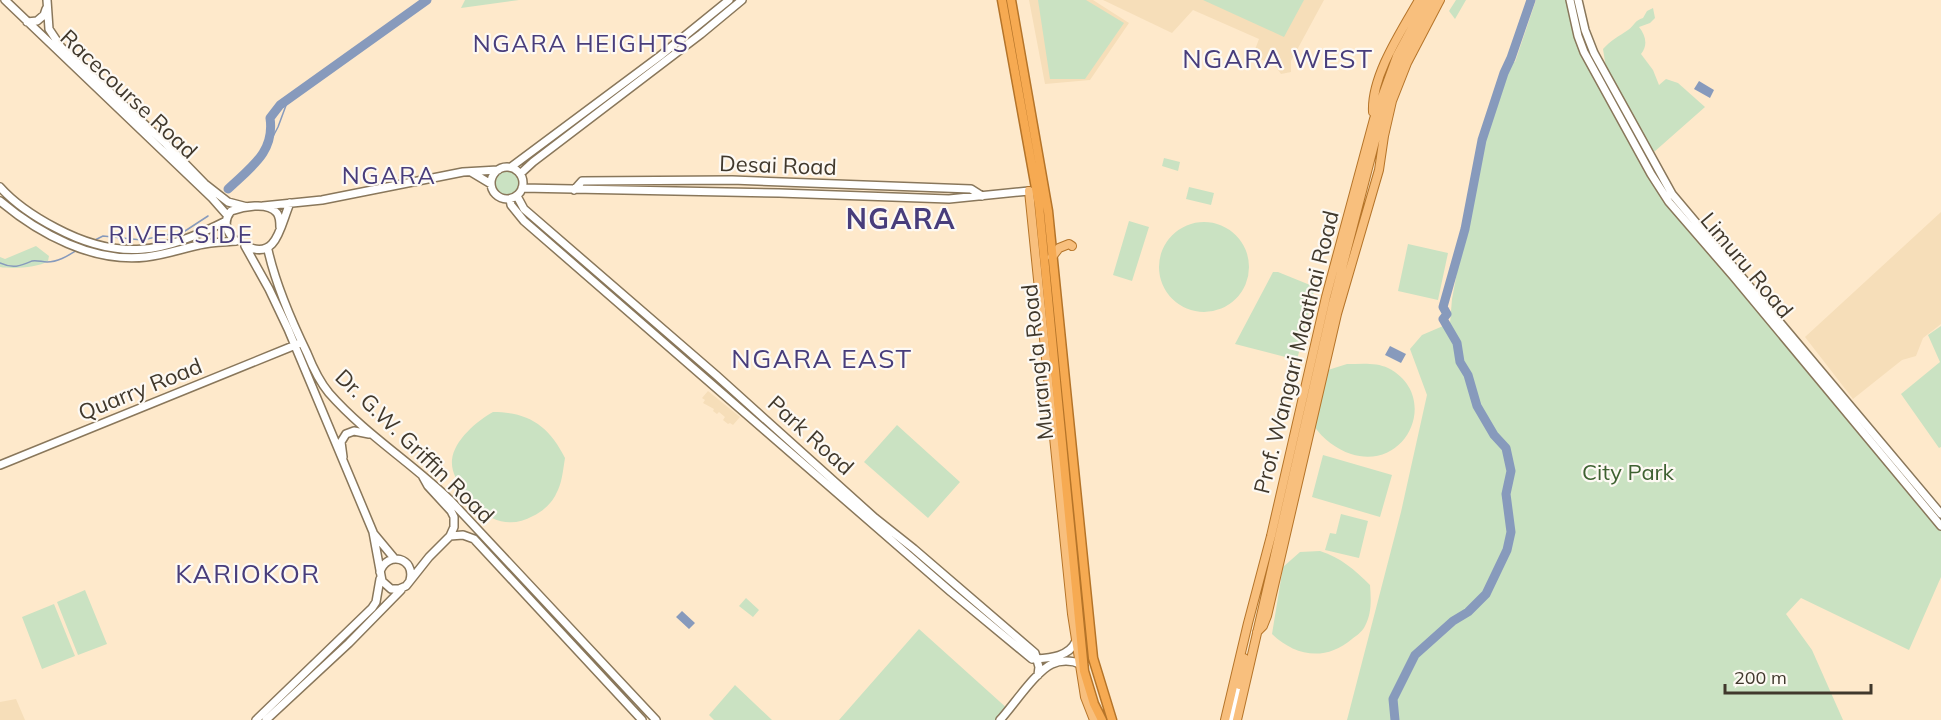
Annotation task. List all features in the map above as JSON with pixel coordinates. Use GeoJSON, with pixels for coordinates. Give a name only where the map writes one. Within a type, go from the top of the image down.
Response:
{"type":"FeatureCollection","features":[{"type":"Feature","properties":{"kind":"highway","name":"Murang'a Road"},"geometry":{"type":"LineString","coordinates":[[1002,0],[1039,205],[1084,675],[1102,720]]}},
{"type":"Feature","properties":{"kind":"highway","name":"Murang'a Road"},"geometry":{"type":"LineString","coordinates":[[1011,0],[1048,211],[1089,626],[1098,677],[1112,720]]}},
{"type":"Feature","properties":{"kind":"main road","name":"Racecourse Road"},"geometry":{"type":"LineString","coordinates":[[5,0],[212,198],[227,218]]}},
{"type":"Feature","properties":{"kind":"main road"},"geometry":{"type":"LineString","coordinates":[[520,174],[729,0]]}},
{"type":"Feature","properties":{"kind":"main road"},"geometry":{"type":"LineString","coordinates":[[491,184],[498,170],[511,167],[635,80],[742,0]]}},
{"type":"Feature","properties":{"kind":"main road"},"geometry":{"type":"LineString","coordinates":[[1374,119],[1373,103],[1381,75],[1419,0]]}},
{"type":"Feature","properties":{"kind":"main road","name":"Prof. Wangari Maathai Road"},"geometry":{"type":"LineString","coordinates":[[1225,720],[1271,536],[1323,308],[1374,119],[1397,56],[1427,0]]}},
{"type":"Feature","properties":{"kind":"main road","name":"Prof. Wangari Maathai Road"},"geometry":{"type":"LineString","coordinates":[[1238,720],[1333,303],[1381,135],[1390,80],[1434,0]]}},
{"type":"Feature","properties":{"kind":"main road"},"geometry":{"type":"LineString","coordinates":[[1381,135],[1407,63],[1440,0]]}},
{"type":"Feature","properties":{"kind":"main road","name":"Limuru Road"},"geometry":{"type":"LineString","coordinates":[[1570,0],[1584,52],[1651,174],[1669,202],[1790,338],[1941,514]]}},
{"type":"Feature","properties":{"kind":"main road","name":"Limuru Road"},"geometry":{"type":"LineString","coordinates":[[1578,0],[1585,30],[1594,53],[1672,194],[1710,238],[1941,526]]}},
{"type":"Feature","properties":{"kind":"main road","name":"Racecourse Road"},"geometry":{"type":"LineString","coordinates":[[47,3],[49,29],[61,47],[205,184],[228,202],[247,207]]}},
{"type":"Feature","properties":{"kind":"main road"},"geometry":{"type":"LineString","coordinates":[[27,22],[41,19],[47,3]]}},
{"type":"Feature","properties":{"kind":"main road"},"geometry":{"type":"LineString","coordinates":[[471,172],[491,184],[496,195],[502,198],[513,197],[522,188],[523,180],[520,174],[511,167]]}},
{"type":"Feature","properties":{"kind":"main road"},"geometry":{"type":"LineString","coordinates":[[0,187],[22,208],[85,246],[141,250],[183,240],[227,218],[231,211],[247,207],[322,201],[471,172],[498,170]]}},
{"type":"Feature","properties":{"kind":"main road"},"geometry":{"type":"LineString","coordinates":[[716,192],[717,180]]}},
{"type":"Feature","properties":{"kind":"main road","name":"Desai Road"},"geometry":{"type":"LineString","coordinates":[[574,190],[582,181],[717,180],[971,189],[982,196]]}},
{"type":"Feature","properties":{"kind":"main road","name":"Desai Road"},"geometry":{"type":"LineString","coordinates":[[522,188],[949,199],[1029,191]]}},
{"type":"Feature","properties":{"kind":"main road","name":"Murang'a Road"},"geometry":{"type":"LineString","coordinates":[[1029,191],[1076,641],[1084,675]]}},
{"type":"Feature","properties":{"kind":"main road","name":"Park Road"},"geometry":{"type":"LineString","coordinates":[[513,197],[524,209],[717,375],[875,518],[1030,649],[1035,659]]}},
{"type":"Feature","properties":{"kind":"main road","name":"Park Road"},"geometry":{"type":"LineString","coordinates":[[513,197],[511,205],[520,217],[951,592],[1035,659]]}},
{"type":"Feature","properties":{"kind":"main road"},"geometry":{"type":"LineString","coordinates":[[0,201],[30,223],[103,255],[145,258],[202,244],[236,241]]}},
{"type":"Feature","properties":{"kind":"main road"},"geometry":{"type":"LineString","coordinates":[[227,218],[229,235],[245,246],[260,252],[268,250],[273,244],[290,203]]}},
{"type":"Feature","properties":{"kind":"main road"},"geometry":{"type":"LineString","coordinates":[[262,206],[278,214],[280,227]]}},
{"type":"Feature","properties":{"kind":"main road"},"geometry":{"type":"LineString","coordinates":[[1052,257],[1059,248],[1069,244],[1072,246]]}},
{"type":"Feature","properties":{"kind":"main road"},"geometry":{"type":"LineString","coordinates":[[245,246],[298,344],[343,462],[373,532],[380,575],[387,587],[395,590],[403,588]]}},
{"type":"Feature","properties":{"kind":"main road","name":"Dr. G.W. Griffin Road"},"geometry":{"type":"LineString","coordinates":[[268,250],[298,344],[327,391],[371,434],[450,500],[656,720]]}},
{"type":"Feature","properties":{"kind":"main road","name":"Quarry Road"},"geometry":{"type":"LineString","coordinates":[[0,465],[298,344]]}},
{"type":"Feature","properties":{"kind":"main road"},"geometry":{"type":"LineString","coordinates":[[343,462],[341,442],[346,434],[354,431],[371,434]]}},
{"type":"Feature","properties":{"kind":"main road"},"geometry":{"type":"LineString","coordinates":[[266,720],[349,643],[450,536],[455,522],[454,517],[448,507],[428,486],[422,475]]}},
{"type":"Feature","properties":{"kind":"main road"},"geometry":{"type":"LineString","coordinates":[[373,532],[394,558]]}},
{"type":"Feature","properties":{"kind":"main road","name":"Dr. G.W. Griffin Road"},"geometry":{"type":"LineString","coordinates":[[450,536],[463,535],[474,539],[642,720]]}},
{"type":"Feature","properties":{"kind":"main road"},"geometry":{"type":"LineString","coordinates":[[255,720],[372,608],[376,602],[380,575],[385,563],[394,558],[402,559],[409,565],[412,572],[410,580]]}},
{"type":"Feature","properties":{"kind":"main road"},"geometry":{"type":"LineString","coordinates":[[1232,720],[1240,686],[1252,607]]}},
{"type":"Feature","properties":{"kind":"main road"},"geometry":{"type":"LineString","coordinates":[[1035,659],[1062,654],[1072,648],[1076,641]]}},
{"type":"Feature","properties":{"kind":"main road"},"geometry":{"type":"LineString","coordinates":[[1240,686],[1253,647]]}},
{"type":"Feature","properties":{"kind":"main road"},"geometry":{"type":"LineString","coordinates":[[1035,659],[1038,675]]}},
{"type":"Feature","properties":{"kind":"main road"},"geometry":{"type":"LineString","coordinates":[[1031,684],[1035,659]]}},
{"type":"Feature","properties":{"kind":"main road"},"geometry":{"type":"LineString","coordinates":[[1000,720],[1050,664],[1057,662],[1080,664]]}},
{"type":"Feature","properties":{"kind":"main road"},"geometry":{"type":"LineString","coordinates":[[1084,675],[1085,697],[1094,720]]}},
{"type":"Feature","properties":{"kind":"shaded area"},"geometry":{"type":"Polygon","coordinates":[[[1029,0],[1093,0],[1129,23],[1090,80],[1045,84],[1029,0]]]}},
{"type":"Feature","properties":{"kind":"shaded area"},"geometry":{"type":"Polygon","coordinates":[[[1103,0],[1324,0],[1291,61],[1291,72],[1281,74],[1276,67],[1253,55],[1259,39],[1193,10],[1172,33],[1103,0]]]}},
{"type":"Feature","properties":{"kind":"shaded area"},"geometry":{"type":"Polygon","coordinates":[[[1941,212],[1941,324],[1923,338],[1916,356],[1902,360],[1853,399],[1805,337],[1941,212]]]}},
{"type":"Feature","properties":{"kind":"shaded area"},"geometry":{"type":"Polygon","coordinates":[[[708,391],[740,417],[733,425],[723,420],[725,417],[719,412],[717,414],[713,411],[714,409],[703,403],[705,400],[702,398],[708,391]]]}},
{"type":"Feature","properties":{"kind":"shaded area"},"geometry":{"type":"Polygon","coordinates":[[[16,699],[25,720],[0,720],[0,702],[16,699]]]}},
{"type":"Feature","properties":{"kind":"green space"},"geometry":{"type":"Polygon","coordinates":[[[465,0],[519,0],[461,8],[465,0]]]}},
{"type":"Feature","properties":{"kind":"green space"},"geometry":{"type":"Polygon","coordinates":[[[1038,0],[1086,0],[1124,23],[1085,79],[1050,79],[1038,0]]]}},
{"type":"Feature","properties":{"kind":"green space"},"geometry":{"type":"Polygon","coordinates":[[[1203,0],[1304,0],[1284,37],[1203,0]]]}},
{"type":"Feature","properties":{"kind":"green space"},"geometry":{"type":"Polygon","coordinates":[[[1456,0],[1466,0],[1455,19],[1449,11],[1456,0]]]}},
{"type":"Feature","properties":{"kind":"green space","name":"City Park"},"geometry":{"type":"Polygon","coordinates":[[[1536,0],[1567,0],[1581,40],[1600,79],[1646,154],[1701,225],[1941,516],[1941,577],[1909,650],[1801,598],[1786,614],[1812,650],[1843,720],[1347,720],[1401,512],[1427,395],[1410,349],[1422,335],[1450,323],[1452,299],[1482,140],[1511,61],[1515,62],[1536,0]]]}},
{"type":"Feature","properties":{"kind":"green space"},"geometry":{"type":"Polygon","coordinates":[[[1653,8],[1655,18],[1650,23],[1639,27],[1645,40],[1645,47],[1641,54],[1653,70],[1659,85],[1666,79],[1678,83],[1705,107],[1654,152],[1606,68],[1603,49],[1653,8]]]}},
{"type":"Feature","properties":{"kind":"green space"},"geometry":{"type":"Polygon","coordinates":[[[1164,158],[1180,162],[1178,171],[1162,166],[1164,158]]]}},
{"type":"Feature","properties":{"kind":"green space"},"geometry":{"type":"Polygon","coordinates":[[[507,171],[512,172],[518,178],[518,188],[512,194],[507,195],[502,194],[496,188],[495,183],[496,178],[502,172],[507,171]]]}},
{"type":"Feature","properties":{"kind":"green space"},"geometry":{"type":"Polygon","coordinates":[[[1189,187],[1214,193],[1211,205],[1186,199],[1189,187]]]}},
{"type":"Feature","properties":{"kind":"green space"},"geometry":{"type":"Polygon","coordinates":[[[1129,221],[1149,227],[1132,281],[1113,275],[1129,221]]]}},
{"type":"Feature","properties":{"kind":"green space"},"geometry":{"type":"Polygon","coordinates":[[[1195,222],[1213,222],[1229,229],[1242,242],[1249,258],[1249,276],[1242,292],[1229,305],[1213,312],[1195,312],[1179,305],[1166,292],[1159,276],[1159,258],[1166,242],[1179,229],[1195,222]]]}},
{"type":"Feature","properties":{"kind":"green space"},"geometry":{"type":"Polygon","coordinates":[[[1408,244],[1448,253],[1438,300],[1398,291],[1408,244]]]}},
{"type":"Feature","properties":{"kind":"green space"},"geometry":{"type":"Polygon","coordinates":[[[36,246],[49,256],[48,261],[25,267],[0,267],[0,257],[5,259],[36,246]]]}},
{"type":"Feature","properties":{"kind":"green space"},"geometry":{"type":"Polygon","coordinates":[[[1273,272],[1315,287],[1297,360],[1235,344],[1273,272]]]}},
{"type":"Feature","properties":{"kind":"green space"},"geometry":{"type":"Polygon","coordinates":[[[1941,326],[1941,447],[1939,448],[1901,394],[1940,362],[1928,335],[1941,326]]]}},
{"type":"Feature","properties":{"kind":"green space"},"geometry":{"type":"Polygon","coordinates":[[[1347,364],[1373,364],[1388,368],[1404,380],[1413,395],[1415,412],[1411,428],[1402,442],[1388,452],[1371,457],[1351,454],[1330,443],[1314,426],[1328,370],[1347,364]]]}},
{"type":"Feature","properties":{"kind":"green space"},"geometry":{"type":"Polygon","coordinates":[[[493,412],[517,415],[536,423],[552,437],[565,458],[561,481],[554,497],[540,512],[523,521],[503,521],[484,514],[469,500],[453,472],[452,460],[457,445],[480,420],[493,412]]]}},
{"type":"Feature","properties":{"kind":"green space"},"geometry":{"type":"Polygon","coordinates":[[[897,425],[960,482],[928,518],[864,462],[897,425]]]}},
{"type":"Feature","properties":{"kind":"green space"},"geometry":{"type":"Polygon","coordinates":[[[1323,455],[1392,475],[1380,517],[1312,497],[1323,455]]]}},
{"type":"Feature","properties":{"kind":"green space"},"geometry":{"type":"Polygon","coordinates":[[[1341,514],[1368,521],[1359,558],[1325,550],[1330,533],[1336,534],[1341,514]]]}},
{"type":"Feature","properties":{"kind":"green space"},"geometry":{"type":"Polygon","coordinates":[[[1320,551],[1347,565],[1370,585],[1370,606],[1364,628],[1357,635],[1331,651],[1310,653],[1290,647],[1272,634],[1283,567],[1300,552],[1320,551]]]}},
{"type":"Feature","properties":{"kind":"green space"},"geometry":{"type":"Polygon","coordinates":[[[85,590],[107,644],[78,655],[57,602],[85,590]]]}},
{"type":"Feature","properties":{"kind":"green space"},"geometry":{"type":"Polygon","coordinates":[[[746,598],[759,610],[753,617],[739,606],[746,598]]]}},
{"type":"Feature","properties":{"kind":"green space"},"geometry":{"type":"Polygon","coordinates":[[[54,604],[75,656],[42,669],[22,617],[54,604]]]}},
{"type":"Feature","properties":{"kind":"green space"},"geometry":{"type":"Polygon","coordinates":[[[919,629],[1009,710],[1000,720],[839,720],[919,629]]]}},
{"type":"Feature","properties":{"kind":"green space"},"geometry":{"type":"Polygon","coordinates":[[[735,685],[772,720],[714,720],[709,715],[735,685]]]}},
{"type":"Feature","properties":{"kind":"water"},"geometry":{"type":"Polygon","coordinates":[[[1699,81],[1714,90],[1710,98],[1694,89],[1699,81]]]}},
{"type":"Feature","properties":{"kind":"water"},"geometry":{"type":"Polygon","coordinates":[[[1390,346],[1406,354],[1401,363],[1385,355],[1390,346]]]}},
{"type":"Feature","properties":{"kind":"water"},"geometry":{"type":"Polygon","coordinates":[[[682,611],[695,623],[689,629],[676,617],[682,611]]]}},
{"type":"Feature","properties":{"kind":"waterway"},"geometry":{"type":"LineString","coordinates":[[228,189],[253,166],[265,150],[271,130],[270,118],[280,105],[427,0]]}},
{"type":"Feature","properties":{"kind":"waterway"},"geometry":{"type":"LineString","coordinates":[[1395,720],[1393,699],[1415,655],[1453,621],[1468,612],[1486,594],[1507,550],[1511,532],[1506,494],[1511,471],[1506,448],[1494,435],[1477,406],[1468,375],[1460,362],[1457,343],[1443,319],[1447,314],[1443,307],[1465,229],[1482,140],[1531,0]]}},
{"type":"Feature","properties":{"kind":"waterway"},"geometry":{"type":"LineString","coordinates":[[269,144],[288,100]]}},
{"type":"Feature","properties":{"kind":"waterway"},"geometry":{"type":"LineString","coordinates":[[93,241],[103,236],[142,240],[185,231],[208,216]]}},
{"type":"Feature","properties":{"kind":"waterway"},"geometry":{"type":"LineString","coordinates":[[0,263],[13,266],[34,261],[51,262],[64,258],[79,249]]}},
{"type":"Feature","properties":{"kind":"district","name":"NGARA HEIGHTS"},"geometry":{"type":"Point","coordinates":[581,44]}},
{"type":"Feature","properties":{"kind":"district","name":"NGARA WEST"},"geometry":{"type":"Point","coordinates":[1278,59]}},
{"type":"Feature","properties":{"kind":"district","name":"NGARA"},"geometry":{"type":"Point","coordinates":[389,176]}},
{"type":"Feature","properties":{"kind":"district","name":"NGARA"},"geometry":{"type":"Point","coordinates":[901,219]}},
{"type":"Feature","properties":{"kind":"district","name":"RIVER SIDE"},"geometry":{"type":"Point","coordinates":[181,235]}},
{"type":"Feature","properties":{"kind":"district","name":"NGARA EAST"},"geometry":{"type":"Point","coordinates":[822,359]}},
{"type":"Feature","properties":{"kind":"district","name":"KARIOKOR"},"geometry":{"type":"Point","coordinates":[248,574]}}]}
